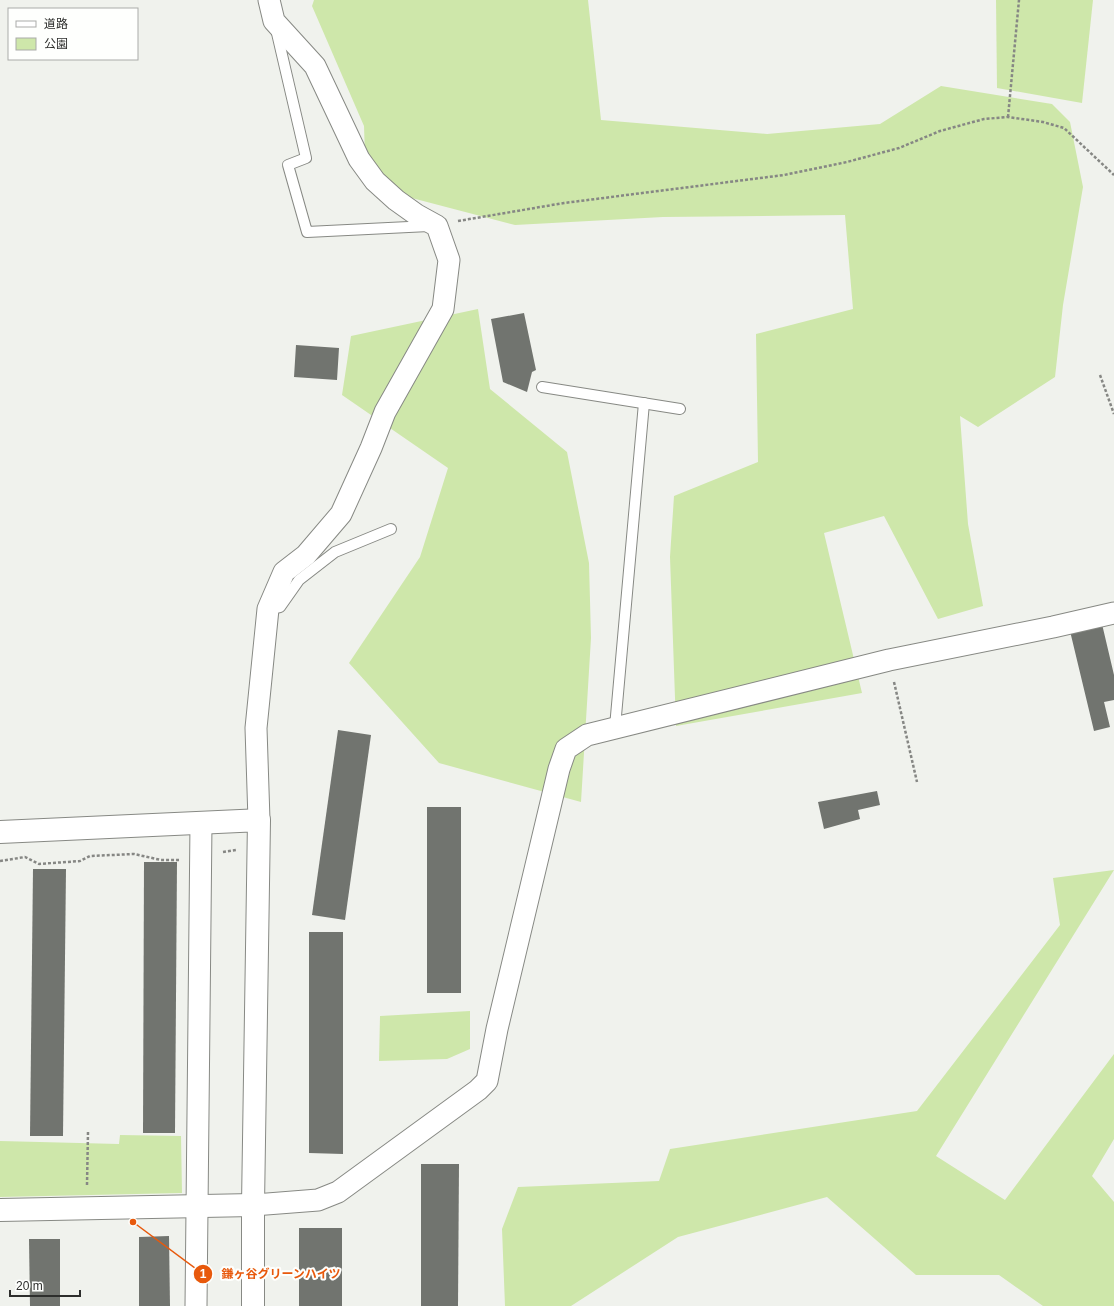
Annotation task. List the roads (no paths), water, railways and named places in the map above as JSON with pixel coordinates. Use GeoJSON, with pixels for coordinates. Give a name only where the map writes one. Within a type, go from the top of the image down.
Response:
{"type":"FeatureCollection","features":[{"type":"Feature","properties":{"kind":"street"},"geometry":{"type":"LineString","coordinates":[[253,1306],[253,1205],[259,820],[256,728],[268,609],[284,572],[306,555],[341,514],[371,448],[385,412],[443,309],[449,260],[437,226],[417,215],[396,200],[375,181],[359,159],[315,66],[274,21],[269,0]]}},
{"type":"Feature","properties":{"kind":"street"},"geometry":{"type":"LineString","coordinates":[[0,1210],[253,1205],[318,1200],[338,1192],[478,1090],[487,1081],[501,1014],[566,749],[587,735],[615,727],[889,660],[1053,627],[1114,613]]}},
{"type":"Feature","properties":{"kind":"street"},"geometry":{"type":"LineString","coordinates":[[0,832],[259,820]]}},
{"type":"Feature","properties":{"kind":"street"},"geometry":{"type":"LineString","coordinates":[[196,1306],[201,823]]}},
{"type":"Feature","properties":{"kind":"lane"},"geometry":{"type":"LineString","coordinates":[[274,21],[306,158],[288,165],[307,232],[437,226]]}},
{"type":"Feature","properties":{"kind":"lane"},"geometry":{"type":"LineString","coordinates":[[542,387],[680,409]]}},
{"type":"Feature","properties":{"kind":"lane"},"geometry":{"type":"LineString","coordinates":[[615,727],[644,403]]}},
{"type":"Feature","properties":{"kind":"lane"},"geometry":{"type":"LineString","coordinates":[[268,609],[280,607],[299,580],[335,552],[391,529]]}},
{"type":"Feature","properties":{"kind":"place","name":"鎌ヶ谷グリーンハイツ"},"geometry":{"type":"Point","coordinates":[133,1222]}}]}
